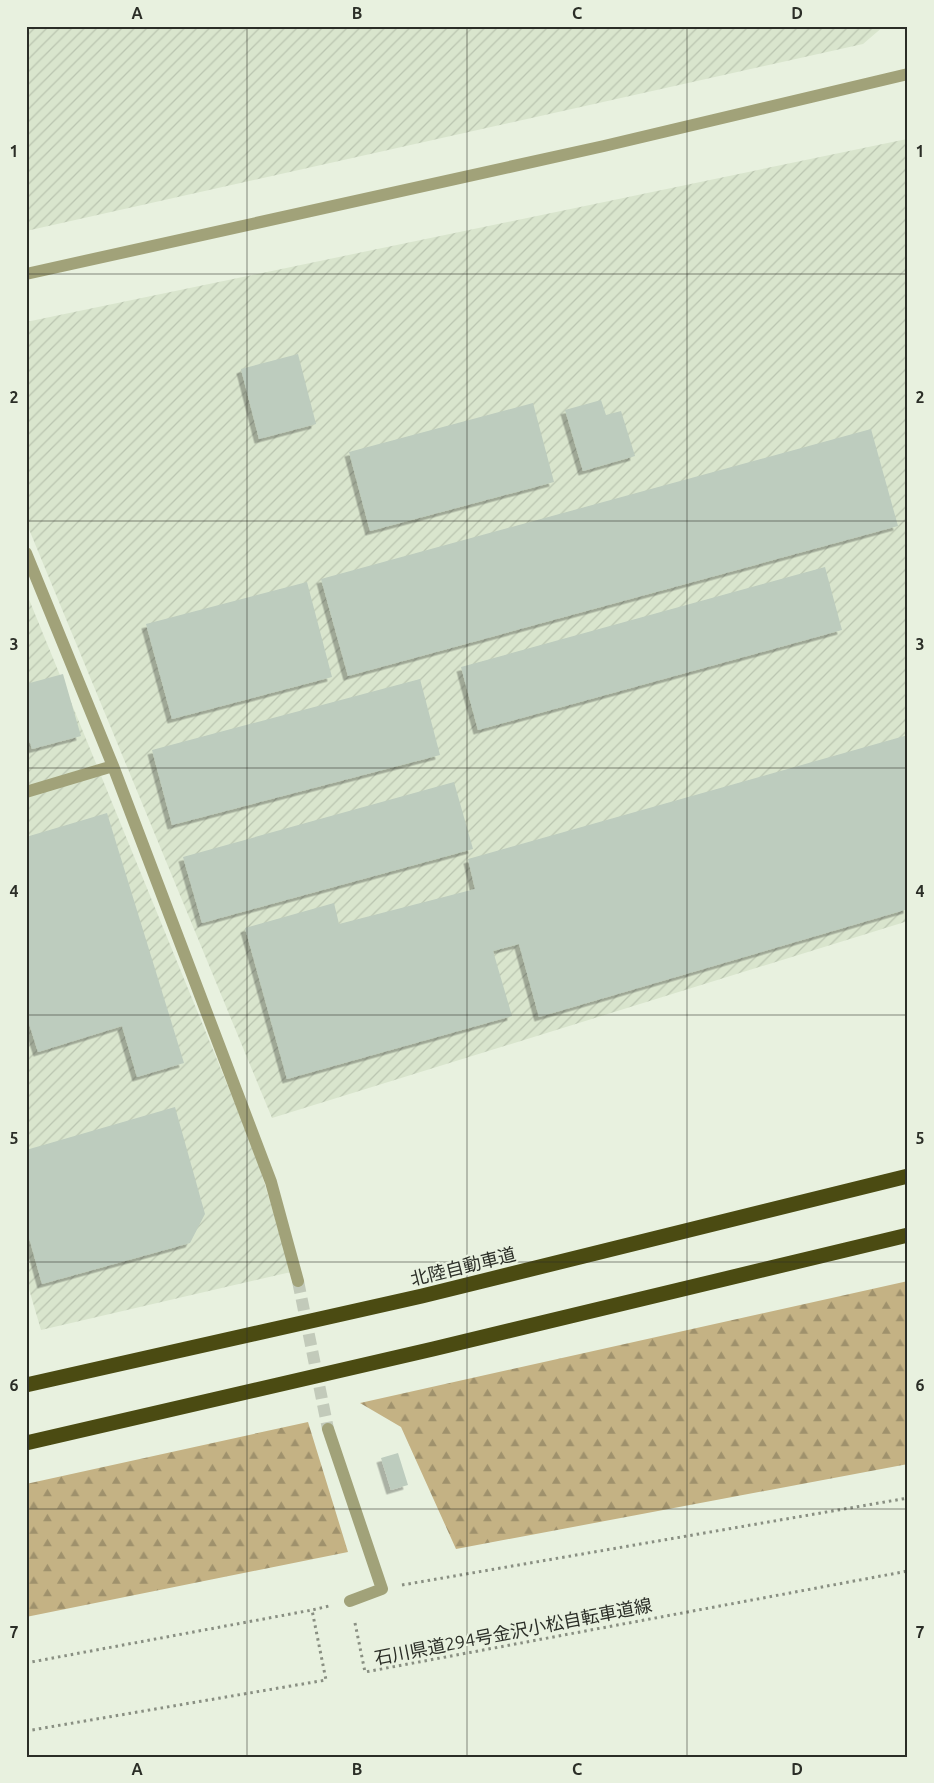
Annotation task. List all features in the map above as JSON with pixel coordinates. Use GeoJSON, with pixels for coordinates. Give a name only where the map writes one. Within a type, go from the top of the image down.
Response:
{"type":"FeatureCollection","features":[{"type":"Feature","properties":{"kind":"highway","name":"北陸自動車道"},"geometry":{"type":"LineString","coordinates":[[26,1385],[422,1296],[908,1176]]}},
{"type":"Feature","properties":{"kind":"highway"},"geometry":{"type":"LineString","coordinates":[[26,1443],[433,1349],[908,1235]]}},
{"type":"Feature","properties":{"kind":"street"},"geometry":{"type":"LineString","coordinates":[[26,274],[604,146],[908,74]]}},
{"type":"Feature","properties":{"kind":"street"},"geometry":{"type":"LineString","coordinates":[[26,553],[113,766],[271,1182],[298,1281]]}},
{"type":"Feature","properties":{"kind":"street"},"geometry":{"type":"LineString","coordinates":[[26,792],[113,766]]}},
{"type":"Feature","properties":{"kind":"street"},"geometry":{"type":"LineString","coordinates":[[328,1429],[382,1589],[350,1601]]}},
{"type":"Feature","properties":{"kind":"path"},"geometry":{"type":"LineString","coordinates":[[382,1589],[908,1498]]}},
{"type":"Feature","properties":{"kind":"path","name":"石川県道294号金沢小松自転車道線"},"geometry":{"type":"LineString","coordinates":[[350,1601],[365,1672],[908,1571]]}},
{"type":"Feature","properties":{"kind":"path"},"geometry":{"type":"LineString","coordinates":[[26,1663],[312,1610],[350,1601]]}},
{"type":"Feature","properties":{"kind":"path"},"geometry":{"type":"LineString","coordinates":[[26,1731],[326,1680],[312,1610]]}},
{"type":"Feature","properties":{"kind":"shaded area"},"geometry":{"type":"Polygon","coordinates":[[[26,26],[884,26],[863,44],[26,231],[26,26]]]}},
{"type":"Feature","properties":{"kind":"shaded area"},"geometry":{"type":"Polygon","coordinates":[[[907,139],[908,921],[272,1118],[26,522],[26,322],[907,139]]]}},
{"type":"Feature","properties":{"kind":"shaded area"},"geometry":{"type":"Polygon","coordinates":[[[26,592],[256,1155],[291,1272],[41,1330],[26,1279],[26,592]]]}},
{"type":"Feature","properties":{"kind":"green space"},"geometry":{"type":"Polygon","coordinates":[[[908,1281],[908,1464],[456,1549],[401,1427],[360,1403],[908,1281]]]}},
{"type":"Feature","properties":{"kind":"green space"},"geometry":{"type":"Polygon","coordinates":[[[308,1422],[348,1552],[26,1617],[26,1484],[308,1422]]]}},
{"type":"Feature","properties":{"kind":"building"},"geometry":{"type":"Polygon","coordinates":[[[298,354],[316,424],[259,439],[241,369],[298,354]]]}},
{"type":"Feature","properties":{"kind":"building"},"geometry":{"type":"Polygon","coordinates":[[[601,400],[606,415],[621,411],[635,456],[583,471],[565,410],[601,400]]]}},
{"type":"Feature","properties":{"kind":"building"},"geometry":{"type":"Polygon","coordinates":[[[533,403],[554,482],[370,531],[349,452],[533,403]]]}},
{"type":"Feature","properties":{"kind":"building"},"geometry":{"type":"Polygon","coordinates":[[[871,429],[898,526],[348,676],[321,579],[871,429]]]}},
{"type":"Feature","properties":{"kind":"building"},"geometry":{"type":"Polygon","coordinates":[[[825,567],[842,630],[478,730],[461,667],[825,567]]]}},
{"type":"Feature","properties":{"kind":"building"},"geometry":{"type":"Polygon","coordinates":[[[307,582],[332,677],[172,719],[146,624],[307,582]]]}},
{"type":"Feature","properties":{"kind":"building"},"geometry":{"type":"Polygon","coordinates":[[[63,674],[81,736],[32,749],[26,731],[26,684],[63,674]]]}},
{"type":"Feature","properties":{"kind":"building"},"geometry":{"type":"Polygon","coordinates":[[[420,679],[440,755],[172,825],[152,750],[420,679]]]}},
{"type":"Feature","properties":{"kind":"building"},"geometry":{"type":"Polygon","coordinates":[[[908,735],[908,909],[539,1017],[519,944],[493,951],[512,1016],[287,1079],[245,928],[334,903],[339,924],[475,889],[468,859],[908,735]]]}},
{"type":"Feature","properties":{"kind":"building"},"geometry":{"type":"Polygon","coordinates":[[[454,782],[473,849],[202,923],[183,857],[454,782]]]}},
{"type":"Feature","properties":{"kind":"building"},"geometry":{"type":"Polygon","coordinates":[[[107,813],[184,1063],[137,1077],[122,1026],[38,1052],[26,1014],[26,837],[107,813]]]}},
{"type":"Feature","properties":{"kind":"building"},"geometry":{"type":"Polygon","coordinates":[[[175,1107],[205,1214],[190,1243],[42,1284],[26,1227],[26,1150],[175,1107]]]}},
{"type":"Feature","properties":{"kind":"building"},"geometry":{"type":"Polygon","coordinates":[[[398,1453],[408,1485],[391,1490],[381,1458],[398,1453]]]}},
{"type":"Feature","properties":{"kind":"tunnel"},"geometry":{"type":"LineString","coordinates":[[298,1281],[328,1429]]}}]}
